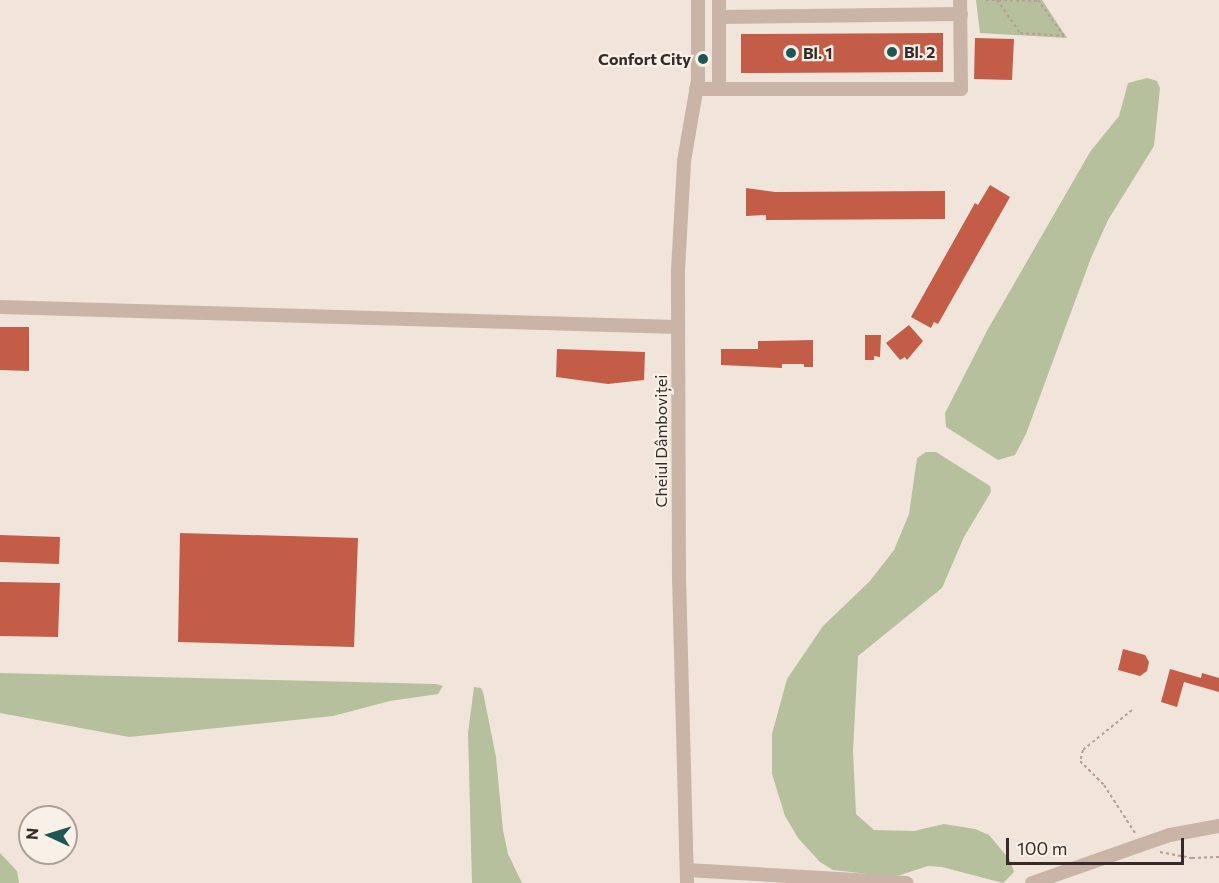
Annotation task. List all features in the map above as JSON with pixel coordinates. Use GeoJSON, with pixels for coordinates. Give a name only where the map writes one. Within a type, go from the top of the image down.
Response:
{"type":"FeatureCollection","features":[{"type":"Feature","properties":{"kind":"street","name":"Cheiul Dâmboviței"},"geometry":{"type":"LineString","coordinates":[[687,877],[679,580],[677,327],[682,180],[696,89],[698,0]]}},
{"type":"Feature","properties":{"kind":"street"},"geometry":{"type":"LineString","coordinates":[[719,0],[719,89]]}},
{"type":"Feature","properties":{"kind":"street"},"geometry":{"type":"LineString","coordinates":[[696,89],[961,89],[960,0]]}},
{"type":"Feature","properties":{"kind":"street"},"geometry":{"type":"LineString","coordinates":[[719,17],[961,14]]}},
{"type":"Feature","properties":{"kind":"street"},"geometry":{"type":"LineString","coordinates":[[0,307],[677,327]]}},
{"type":"Feature","properties":{"kind":"street"},"geometry":{"type":"LineString","coordinates":[[1032,883],[1142,844],[1219,826]]}},
{"type":"Feature","properties":{"kind":"street"},"geometry":{"type":"LineString","coordinates":[[687,877],[907,883]]}},
{"type":"Feature","properties":{"kind":"path"},"geometry":{"type":"LineString","coordinates":[[986,0],[997,0],[1038,0],[1064,36],[1020,33],[997,0]]}},
{"type":"Feature","properties":{"kind":"path"},"geometry":{"type":"LineString","coordinates":[[1132,710],[1083,750],[1080,761],[1104,785],[1142,844],[1180,857],[1219,856]]}},
{"type":"Feature","properties":{"kind":"green space"},"geometry":{"type":"Polygon","coordinates":[[[976,0],[1042,0],[1067,38],[980,33],[976,0]]]}},
{"type":"Feature","properties":{"kind":"green space"},"geometry":{"type":"Polygon","coordinates":[[[1147,78],[1157,81],[1160,88],[1154,146],[1108,220],[1091,258],[1026,434],[1015,455],[998,460],[946,427],[945,413],[988,329],[1090,152],[1119,116],[1128,83],[1147,78]]]}},
{"type":"Feature","properties":{"kind":"green space"},"geometry":{"type":"Polygon","coordinates":[[[926,452],[936,452],[990,486],[991,492],[964,537],[942,588],[858,656],[853,751],[856,814],[874,830],[914,831],[944,824],[975,829],[989,835],[1010,860],[1014,872],[1003,883],[942,867],[928,866],[894,877],[833,870],[820,862],[798,838],[785,816],[772,774],[772,734],[787,679],[823,626],[870,581],[894,550],[909,514],[917,458],[926,452]]]}},
{"type":"Feature","properties":{"kind":"green space"},"geometry":{"type":"Polygon","coordinates":[[[0,673],[443,686],[438,694],[390,701],[333,716],[129,737],[0,713],[0,673]]]}},
{"type":"Feature","properties":{"kind":"green space"},"geometry":{"type":"Polygon","coordinates":[[[474,687],[481,688],[483,692],[496,757],[503,830],[508,854],[522,883],[472,883],[468,733],[474,687]]]}},
{"type":"Feature","properties":{"kind":"green space"},"geometry":{"type":"Polygon","coordinates":[[[0,853],[17,871],[19,883],[0,883],[0,853]]]}},
{"type":"Feature","properties":{"kind":"building"},"geometry":{"type":"Polygon","coordinates":[[[943,33],[943,72],[741,73],[741,34],[943,33]]]}},
{"type":"Feature","properties":{"kind":"building"},"geometry":{"type":"Polygon","coordinates":[[[975,38],[1014,39],[1012,80],[974,79],[975,38]]]}},
{"type":"Feature","properties":{"kind":"building"},"geometry":{"type":"Polygon","coordinates":[[[990,185],[1010,197],[938,324],[934,322],[931,328],[911,317],[975,203],[978,205],[990,185]]]}},
{"type":"Feature","properties":{"kind":"building"},"geometry":{"type":"Polygon","coordinates":[[[746,188],[775,192],[945,191],[945,219],[766,220],[766,215],[746,216],[746,188]]]}},
{"type":"Feature","properties":{"kind":"building"},"geometry":{"type":"Polygon","coordinates":[[[909,325],[923,341],[907,360],[905,357],[900,360],[886,343],[909,325]]]}},
{"type":"Feature","properties":{"kind":"building"},"geometry":{"type":"Polygon","coordinates":[[[0,327],[29,327],[29,371],[0,370],[0,327]]]}},
{"type":"Feature","properties":{"kind":"building"},"geometry":{"type":"Polygon","coordinates":[[[865,335],[881,335],[880,357],[874,356],[874,360],[865,360],[865,335]]]}},
{"type":"Feature","properties":{"kind":"building"},"geometry":{"type":"Polygon","coordinates":[[[813,340],[813,367],[804,367],[804,364],[782,364],[782,368],[721,365],[721,349],[758,349],[758,341],[813,340]]]}},
{"type":"Feature","properties":{"kind":"building"},"geometry":{"type":"Polygon","coordinates":[[[557,349],[645,352],[644,380],[608,384],[556,377],[557,349]]]}},
{"type":"Feature","properties":{"kind":"building"},"geometry":{"type":"Polygon","coordinates":[[[180,533],[358,538],[354,647],[178,642],[180,533]]]}},
{"type":"Feature","properties":{"kind":"building"},"geometry":{"type":"Polygon","coordinates":[[[0,535],[60,537],[59,564],[0,562],[0,535]]]}},
{"type":"Feature","properties":{"kind":"building"},"geometry":{"type":"Polygon","coordinates":[[[0,582],[60,583],[58,637],[0,636],[0,582]]]}},
{"type":"Feature","properties":{"kind":"building"},"geometry":{"type":"Polygon","coordinates":[[[1123,649],[1145,655],[1149,662],[1147,671],[1140,676],[1118,670],[1123,649]]]}},
{"type":"Feature","properties":{"kind":"building"},"geometry":{"type":"Polygon","coordinates":[[[1170,669],[1201,678],[1202,673],[1219,678],[1219,692],[1184,682],[1177,707],[1161,702],[1170,669]]]}},
{"type":"Feature","properties":{"kind":"place","name":"Bl. 2"},"geometry":{"type":"Point","coordinates":[892,52]}},
{"type":"Feature","properties":{"kind":"place","name":"Bl. 1"},"geometry":{"type":"Point","coordinates":[791,53]}},
{"type":"Feature","properties":{"kind":"place","name":"Confort City"},"geometry":{"type":"Point","coordinates":[703,59]}}]}
